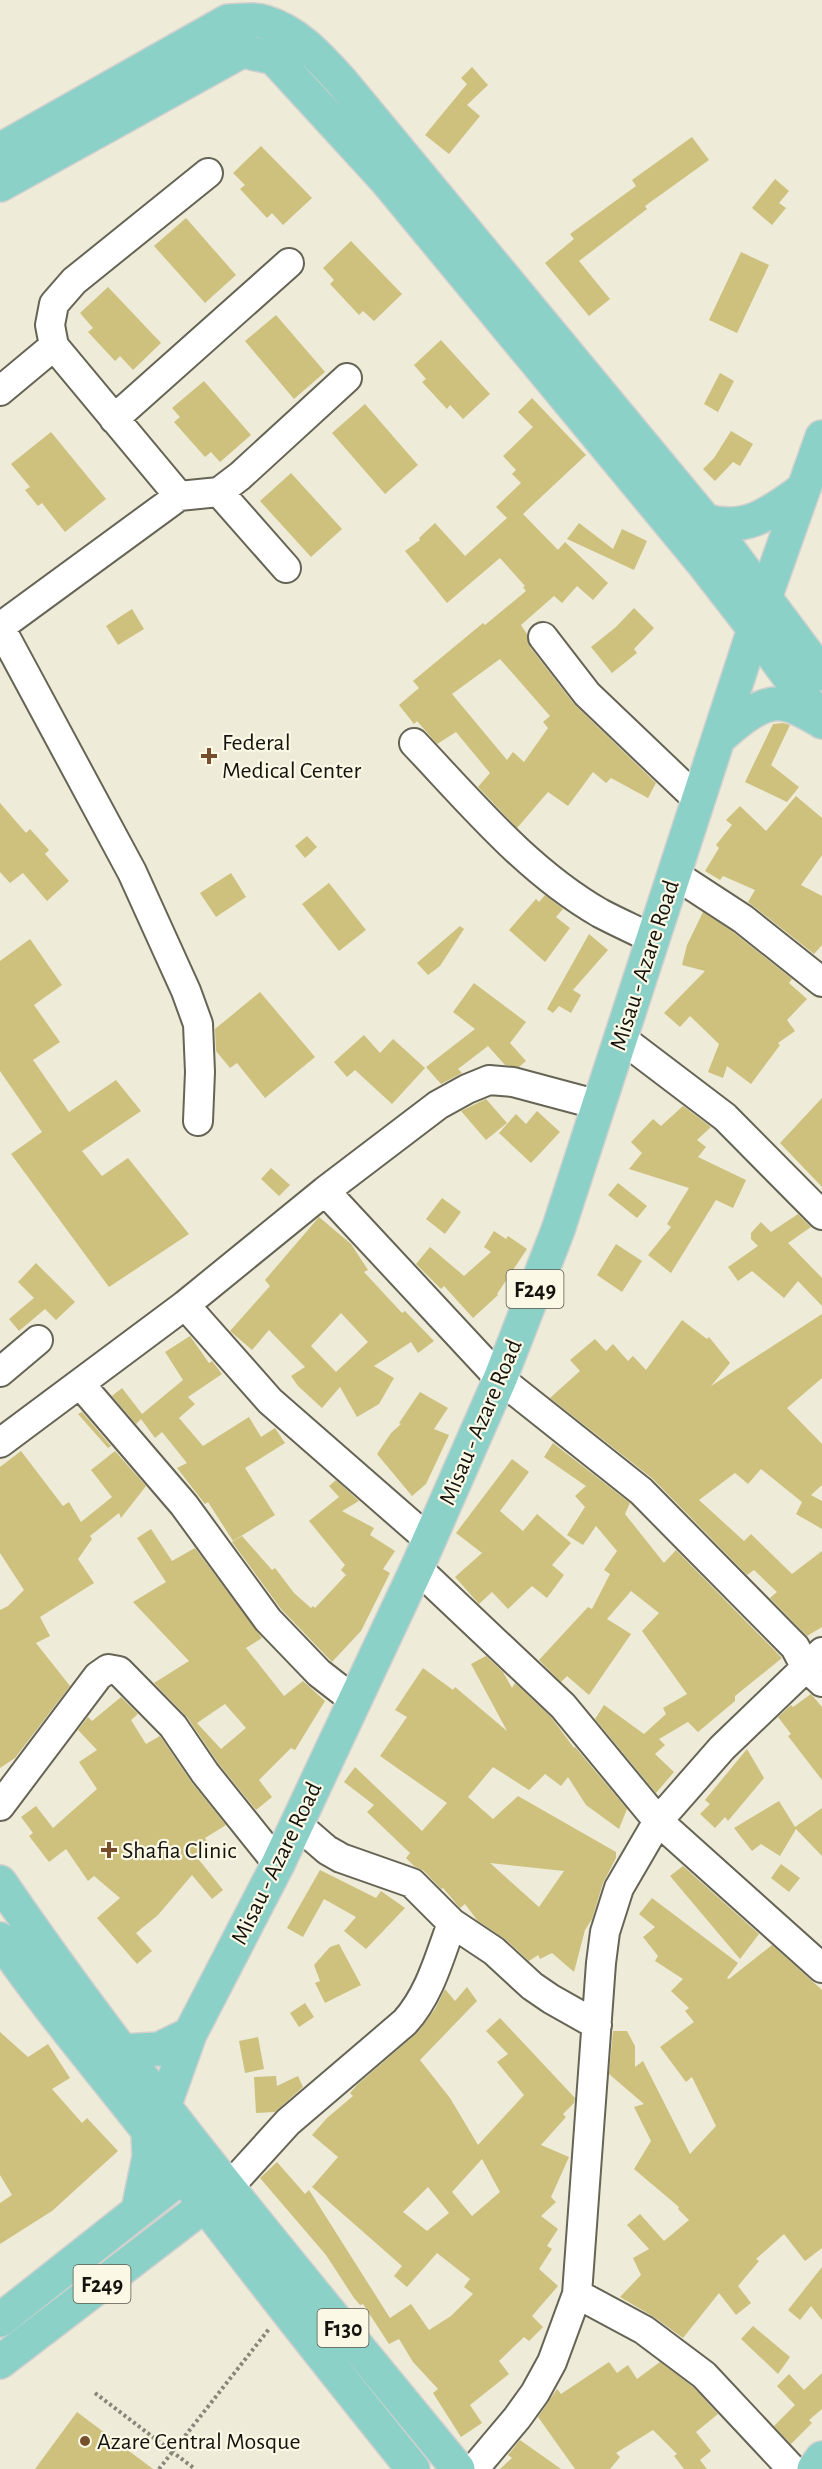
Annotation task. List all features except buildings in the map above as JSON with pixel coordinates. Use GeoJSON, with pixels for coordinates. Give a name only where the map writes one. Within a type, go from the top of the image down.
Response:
{"type":"FeatureCollection","features":[{"type":"Feature","properties":{"kind":"main road"},"geometry":{"type":"LineString","coordinates":[[0,150],[228,21],[264,21],[288,32],[312,49],[342,82],[706,521],[822,674]]}},
{"type":"Feature","properties":{"kind":"main road"},"geometry":{"type":"LineString","coordinates":[[0,185],[242,51],[264,21]]}},
{"type":"Feature","properties":{"kind":"main road"},"geometry":{"type":"LineString","coordinates":[[242,51],[274,58],[385,179],[702,562],[821,721]]}},
{"type":"Feature","properties":{"kind":"main road","name":"Misau - Azare Road"},"geometry":{"type":"LineString","coordinates":[[138,2210],[156,2120],[190,2034],[297,1824],[423,1555],[500,1379],[558,1230],[754,629],[822,437]]}},
{"type":"Feature","properties":{"kind":"main road"},"geometry":{"type":"LineString","coordinates":[[706,521],[722,525],[759,519],[802,490]]}},
{"type":"Feature","properties":{"kind":"main road"},"geometry":{"type":"LineString","coordinates":[[718,739],[737,723],[768,705],[782,704],[821,721]]}},
{"type":"Feature","properties":{"kind":"main road","name":"F130"},"geometry":{"type":"LineString","coordinates":[[0,1882],[61,1971],[123,2051],[156,2120]]}},
{"type":"Feature","properties":{"kind":"main road","name":"F130"},"geometry":{"type":"LineString","coordinates":[[0,1939],[34,1988],[156,2120],[216,2196],[458,2469]]}},
{"type":"Feature","properties":{"kind":"main road"},"geometry":{"type":"LineString","coordinates":[[123,2051],[159,2049],[190,2034]]}},
{"type":"Feature","properties":{"kind":"main road","name":"F249"},"geometry":{"type":"LineString","coordinates":[[0,2320],[194,2167]]}},
{"type":"Feature","properties":{"kind":"main road","name":"F130"},"geometry":{"type":"LineString","coordinates":[[216,2196],[285,2310],[413,2469]]}},
{"type":"Feature","properties":{"kind":"main road","name":"F249"},"geometry":{"type":"LineString","coordinates":[[0,2362],[216,2196]]}},
{"type":"Feature","properties":{"kind":"main road"},"geometry":{"type":"LineString","coordinates":[[814,2469],[822,2458]]}},
{"type":"Feature","properties":{"kind":"street"},"geometry":{"type":"LineString","coordinates":[[179,496],[54,346],[50,325],[54,304],[74,281],[208,173]]}},
{"type":"Feature","properties":{"kind":"street"},"geometry":{"type":"LineString","coordinates":[[114,419],[290,263]]}},
{"type":"Feature","properties":{"kind":"street"},"geometry":{"type":"LineString","coordinates":[[0,391],[54,346]]}},
{"type":"Feature","properties":{"kind":"street"},"geometry":{"type":"LineString","coordinates":[[198,1121],[200,1072],[198,1024],[186,991],[132,872],[0,627],[179,496],[219,492],[240,476],[347,378]]}},
{"type":"Feature","properties":{"kind":"street"},"geometry":{"type":"LineString","coordinates":[[219,492],[286,568]]}},
{"type":"Feature","properties":{"kind":"street"},"geometry":{"type":"LineString","coordinates":[[543,637],[605,713],[698,800]]}},
{"type":"Feature","properties":{"kind":"street"},"geometry":{"type":"LineString","coordinates":[[414,743],[482,815],[543,873],[599,912],[653,939]]}},
{"type":"Feature","properties":{"kind":"street"},"geometry":{"type":"LineString","coordinates":[[674,874],[743,919],[822,982]]}},
{"type":"Feature","properties":{"kind":"street"},"geometry":{"type":"LineString","coordinates":[[621,1038],[725,1117],[822,1215]]}},
{"type":"Feature","properties":{"kind":"street"},"geometry":{"type":"LineString","coordinates":[[0,1443],[186,1305],[325,1191],[438,1105],[489,1080],[513,1082],[599,1105]]}},
{"type":"Feature","properties":{"kind":"street"},"geometry":{"type":"LineString","coordinates":[[325,1191],[500,1379],[641,1491],[816,1667],[722,1748],[658,1821],[619,1888],[605,1932],[577,2294],[552,2362],[535,2393],[474,2469]]}},
{"type":"Feature","properties":{"kind":"street"},"geometry":{"type":"LineString","coordinates":[[186,1305],[270,1401],[423,1555],[563,1706],[658,1821],[822,1968]]}},
{"type":"Feature","properties":{"kind":"street"},"geometry":{"type":"LineString","coordinates":[[0,1372],[38,1340]]}},
{"type":"Feature","properties":{"kind":"street"},"geometry":{"type":"LineString","coordinates":[[81,1385],[184,1505],[268,1620],[319,1672],[355,1701]]}},
{"type":"Feature","properties":{"kind":"street"},"geometry":{"type":"LineString","coordinates":[[0,1806],[98,1676],[108,1669],[119,1671],[173,1726],[205,1773],[278,1863]]}},
{"type":"Feature","properties":{"kind":"street"},"geometry":{"type":"LineString","coordinates":[[297,1824],[327,1850],[341,1858],[412,1883],[452,1923],[494,1951],[551,1999],[597,2025]]}},
{"type":"Feature","properties":{"kind":"street"},"geometry":{"type":"LineString","coordinates":[[216,2196],[288,2122],[405,2022],[417,2009],[427,1991],[452,1923]]}},
{"type":"Feature","properties":{"kind":"street"},"geometry":{"type":"LineString","coordinates":[[577,2294],[644,2330],[704,2375],[792,2469]]}},
{"type":"Feature","properties":{"kind":"path"},"geometry":{"type":"LineString","coordinates":[[159,2469],[285,2310]]}},
{"type":"Feature","properties":{"kind":"path"},"geometry":{"type":"LineString","coordinates":[[95,2393],[195,2469]]}},
{"type":"Feature","properties":{"kind":"place","name":"Federal Medical Center"},"geometry":{"type":"Point","coordinates":[209,756]}},
{"type":"Feature","properties":{"kind":"place","name":"Shafia Clinic"},"geometry":{"type":"Point","coordinates":[109,1850]}},
{"type":"Feature","properties":{"kind":"place","name":"Azare Central Mosque"},"geometry":{"type":"Point","coordinates":[85,2441]}}]}
